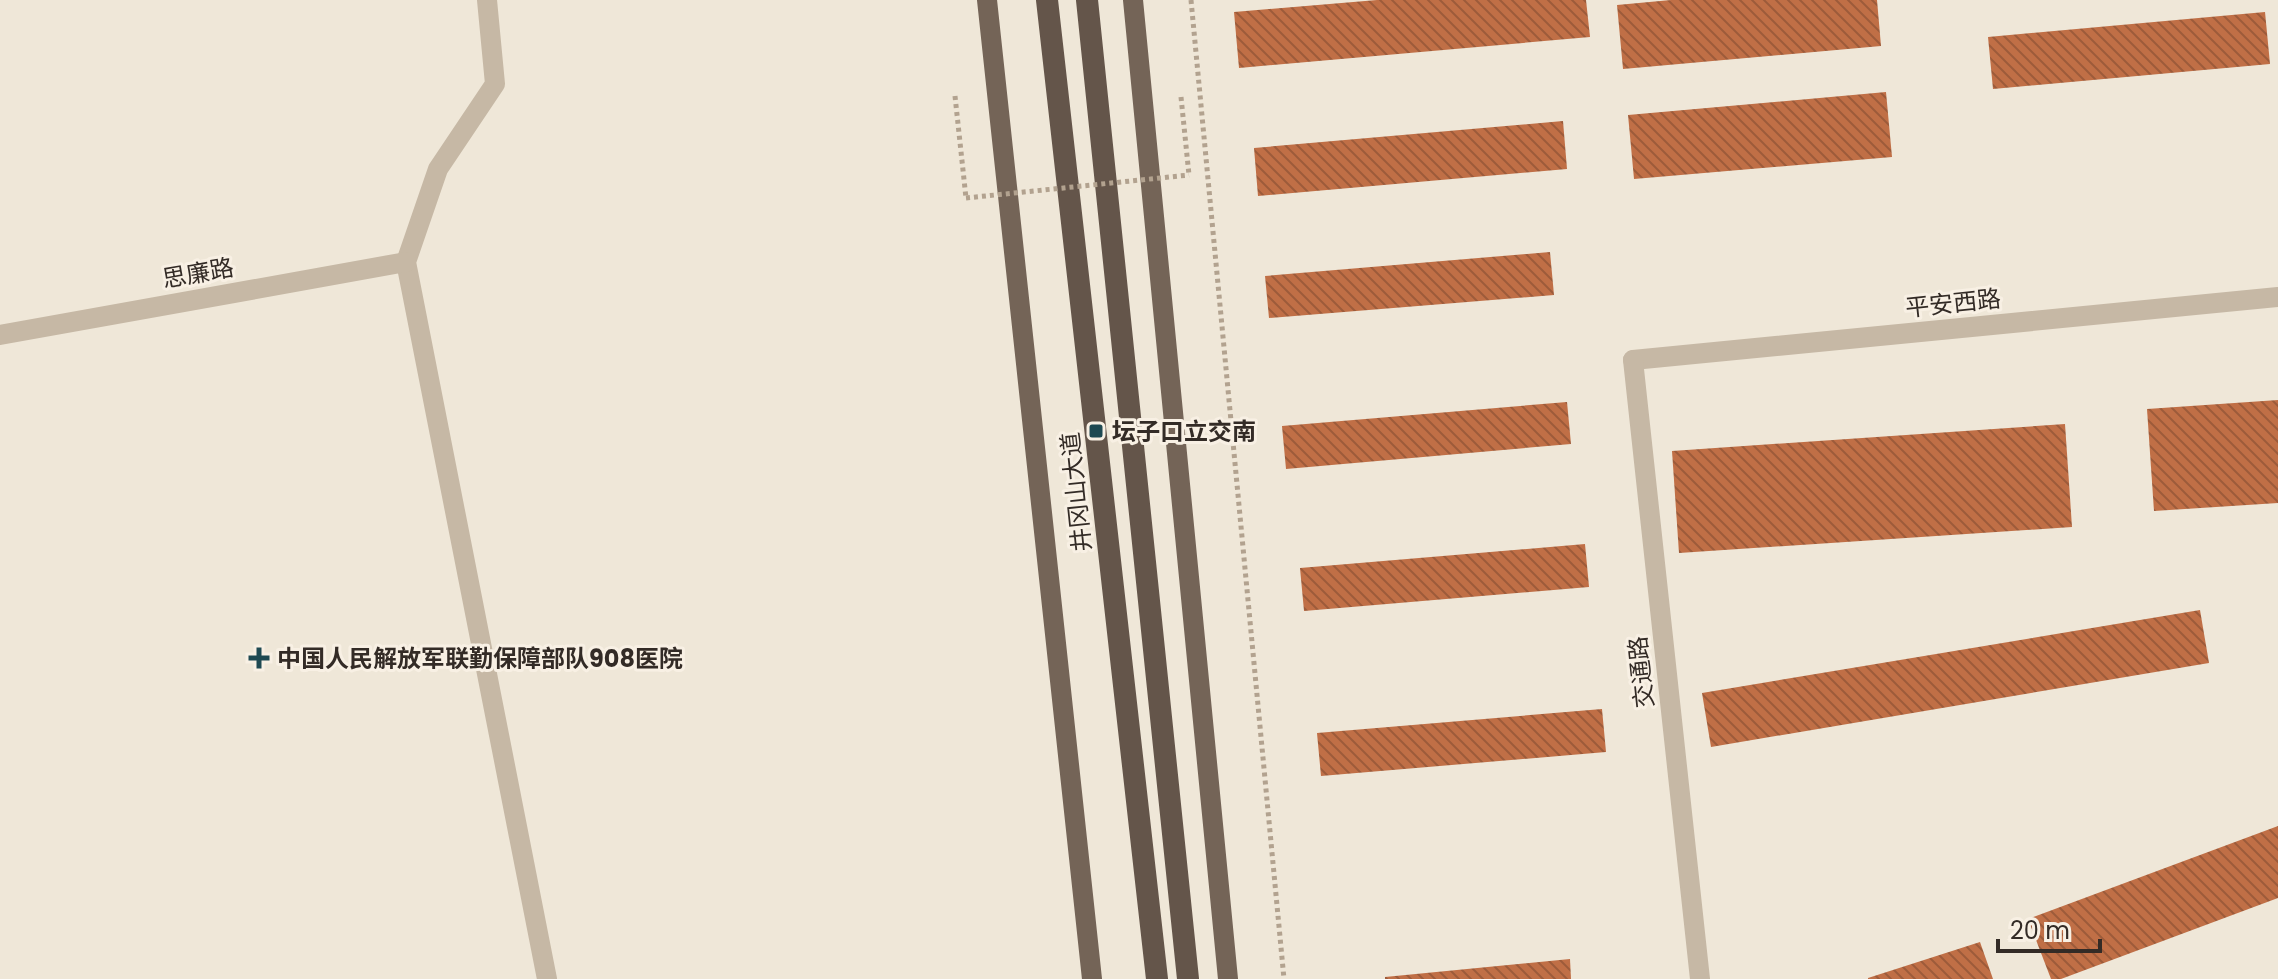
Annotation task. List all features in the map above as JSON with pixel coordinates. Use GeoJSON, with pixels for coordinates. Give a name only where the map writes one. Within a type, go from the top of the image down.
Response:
{"type":"FeatureCollection","features":[{"type":"Feature","properties":{"kind":"highway","name":"井冈山大道"},"geometry":{"type":"LineString","coordinates":[[1047,0],[1157,979]]}},
{"type":"Feature","properties":{"kind":"highway"},"geometry":{"type":"LineString","coordinates":[[1087,0],[1188,979]]}},
{"type":"Feature","properties":{"kind":"main road"},"geometry":{"type":"LineString","coordinates":[[987,0],[1092,979]]}},
{"type":"Feature","properties":{"kind":"main road"},"geometry":{"type":"LineString","coordinates":[[1133,0],[1228,979]]}},
{"type":"Feature","properties":{"kind":"street"},"geometry":{"type":"LineString","coordinates":[[487,0],[495,84],[438,169],[406,262],[547,979]]}},
{"type":"Feature","properties":{"kind":"street","name":"思廉路"},"geometry":{"type":"LineString","coordinates":[[0,335],[406,262]]}},
{"type":"Feature","properties":{"kind":"street","name":"平安西路"},"geometry":{"type":"LineString","coordinates":[[1633,360],[2278,297]]}},
{"type":"Feature","properties":{"kind":"street","name":"交通路"},"geometry":{"type":"LineString","coordinates":[[1633,360],[1700,979]]}},
{"type":"Feature","properties":{"kind":"path"},"geometry":{"type":"LineString","coordinates":[[1191,0],[1284,979]]}},
{"type":"Feature","properties":{"kind":"path"},"geometry":{"type":"LineString","coordinates":[[955,96],[966,198],[1189,175],[1181,97]]}},
{"type":"Feature","properties":{"kind":"building"},"geometry":{"type":"Polygon","coordinates":[[[1377,0],[1586,0],[1590,37],[1239,68],[1234,12],[1377,0]]]}},
{"type":"Feature","properties":{"kind":"building"},"geometry":{"type":"Polygon","coordinates":[[[1671,0],[1877,0],[1881,46],[1623,69],[1617,5],[1671,0]]]}},
{"type":"Feature","properties":{"kind":"building"},"geometry":{"type":"Polygon","coordinates":[[[2265,12],[2270,64],[1993,89],[1988,37],[2265,12]]]}},
{"type":"Feature","properties":{"kind":"building"},"geometry":{"type":"Polygon","coordinates":[[[1886,92],[1892,157],[1634,179],[1628,115],[1886,92]]]}},
{"type":"Feature","properties":{"kind":"building"},"geometry":{"type":"Polygon","coordinates":[[[1563,121],[1567,169],[1258,196],[1254,148],[1563,121]]]}},
{"type":"Feature","properties":{"kind":"building"},"geometry":{"type":"Polygon","coordinates":[[[1550,252],[1554,295],[1269,318],[1265,276],[1550,252]]]}},
{"type":"Feature","properties":{"kind":"building"},"geometry":{"type":"Polygon","coordinates":[[[2278,400],[2278,503],[2154,511],[2147,409],[2278,400]]]}},
{"type":"Feature","properties":{"kind":"building"},"geometry":{"type":"Polygon","coordinates":[[[1567,402],[1571,444],[1286,469],[1282,426],[1567,402]]]}},
{"type":"Feature","properties":{"kind":"building"},"geometry":{"type":"Polygon","coordinates":[[[2065,424],[2072,527],[1679,553],[1672,451],[2065,424]]]}},
{"type":"Feature","properties":{"kind":"building"},"geometry":{"type":"Polygon","coordinates":[[[1585,544],[1589,587],[1304,611],[1300,568],[1585,544]]]}},
{"type":"Feature","properties":{"kind":"building"},"geometry":{"type":"Polygon","coordinates":[[[2200,610],[2209,663],[1711,747],[1702,693],[2200,610]]]}},
{"type":"Feature","properties":{"kind":"building"},"geometry":{"type":"Polygon","coordinates":[[[1602,709],[1606,752],[1321,776],[1317,733],[1602,709]]]}},
{"type":"Feature","properties":{"kind":"building"},"geometry":{"type":"Polygon","coordinates":[[[2278,826],[2278,898],[2061,979],[2051,979],[2028,919],[2278,826]]]}},
{"type":"Feature","properties":{"kind":"building"},"geometry":{"type":"Polygon","coordinates":[[[1980,942],[1993,979],[1868,979],[1868,978],[1980,942]]]}},
{"type":"Feature","properties":{"kind":"building"},"geometry":{"type":"Polygon","coordinates":[[[1570,959],[1571,979],[1385,979],[1385,977],[1570,959]]]}},
{"type":"Feature","properties":{"kind":"place","name":"坛子口立交南"},"geometry":{"type":"Point","coordinates":[1096,431]}},
{"type":"Feature","properties":{"kind":"place","name":"中国人民解放军联勤保障部队908医院"},"geometry":{"type":"Point","coordinates":[259,658]}}]}
